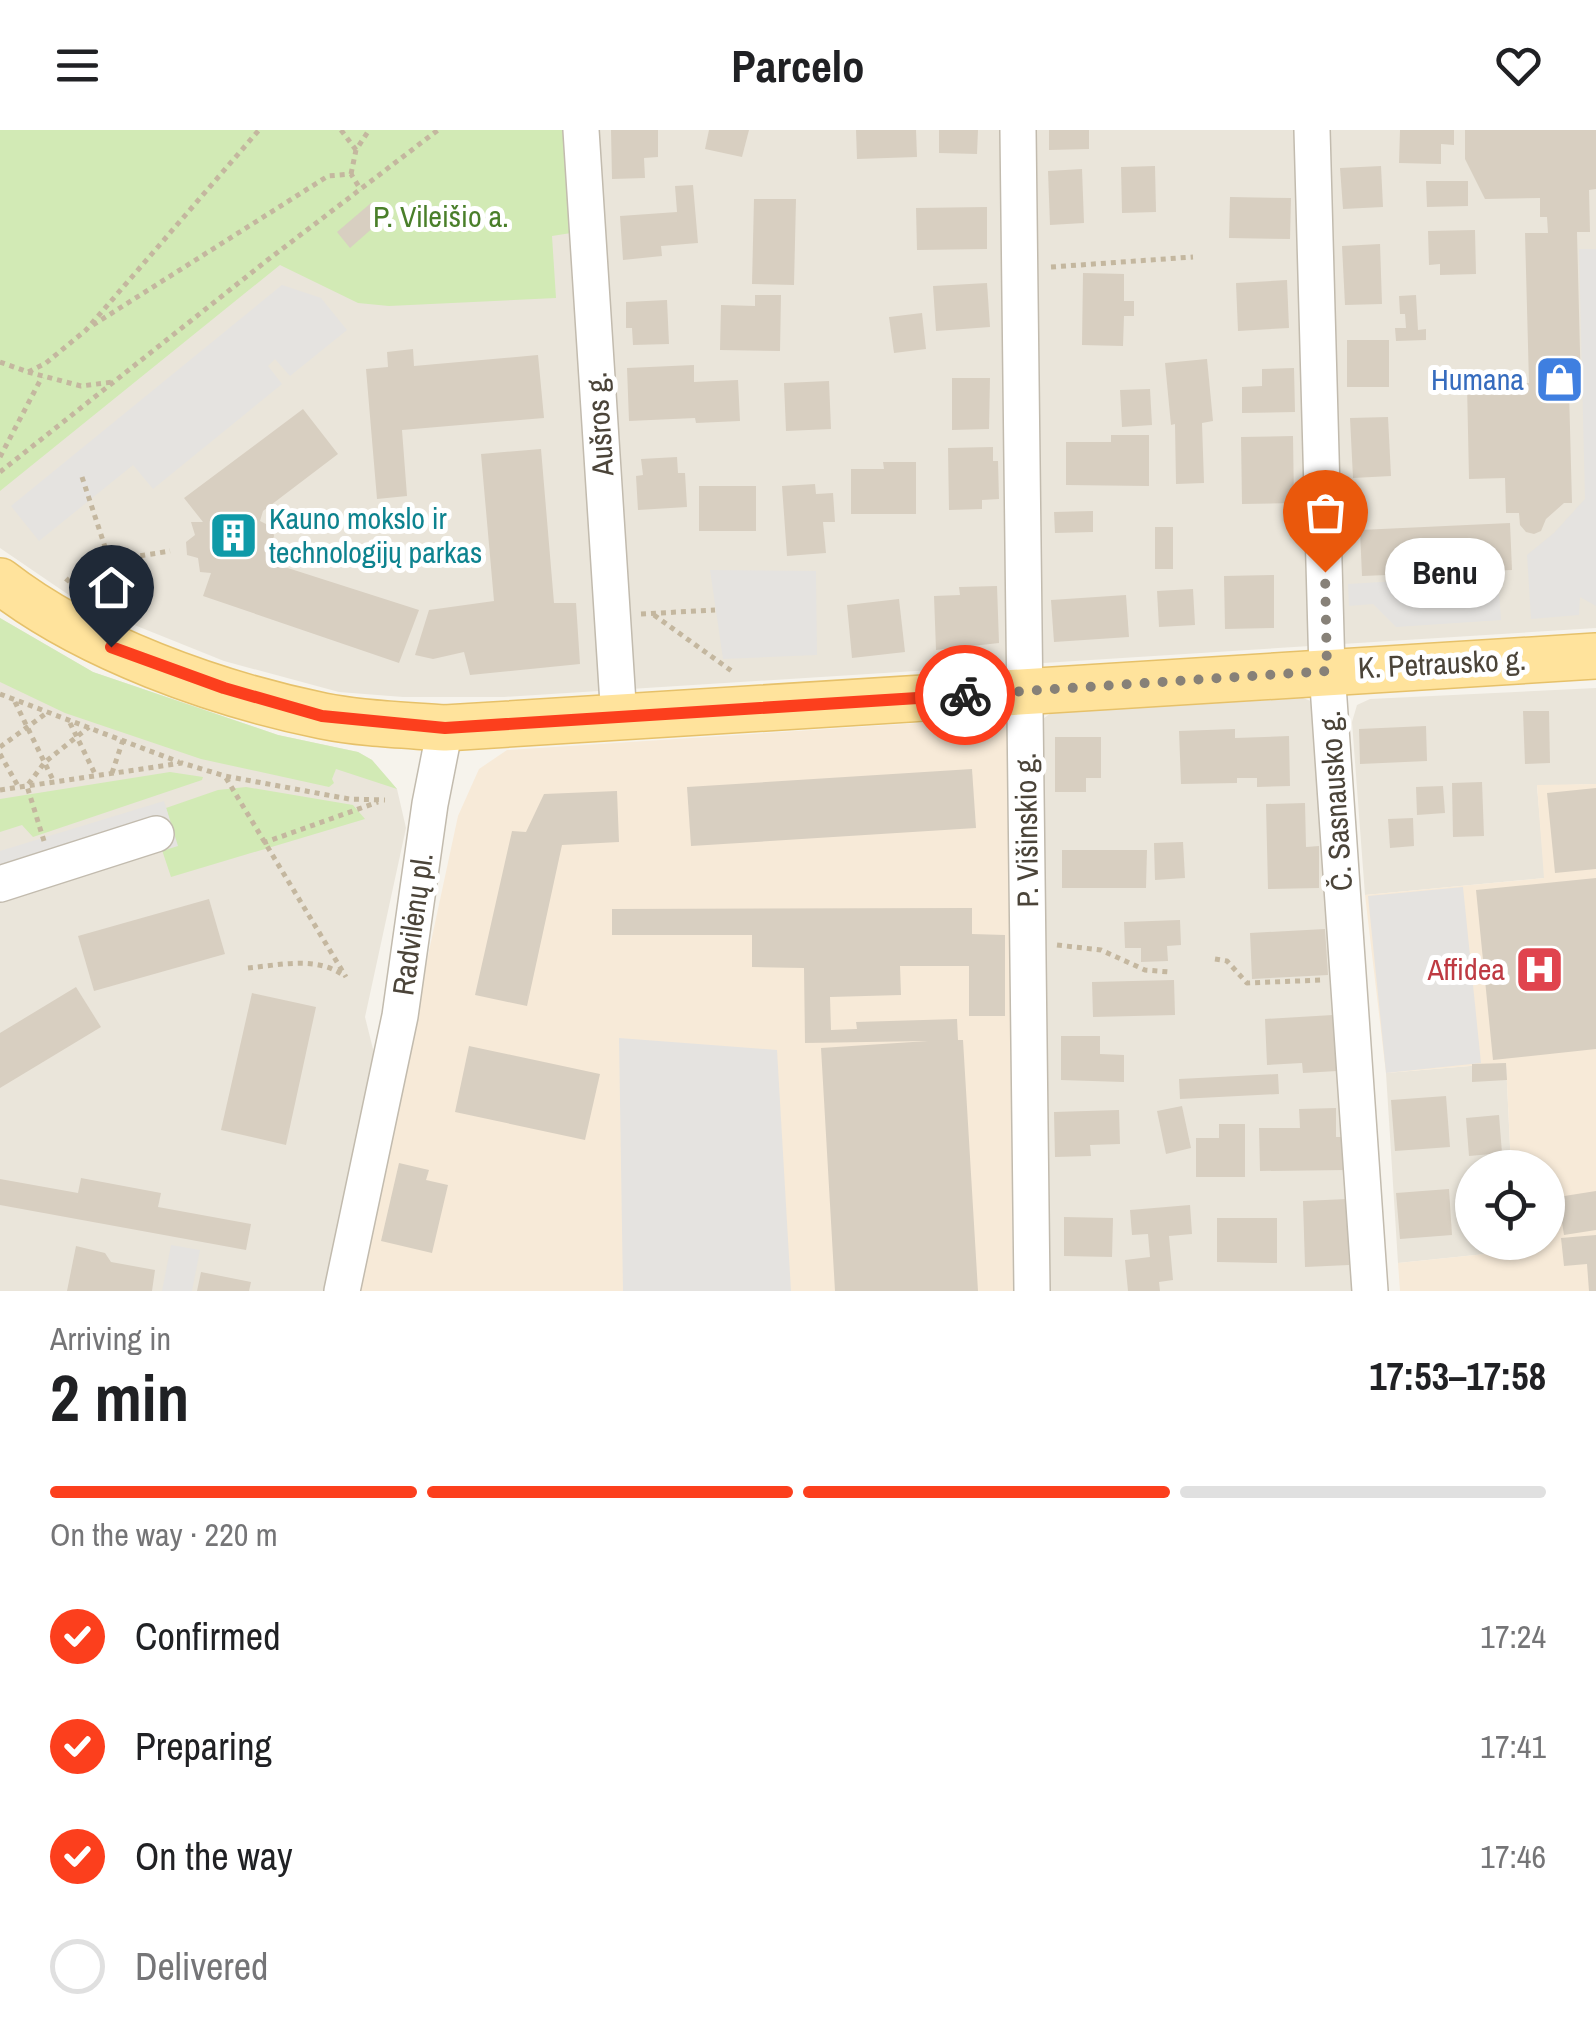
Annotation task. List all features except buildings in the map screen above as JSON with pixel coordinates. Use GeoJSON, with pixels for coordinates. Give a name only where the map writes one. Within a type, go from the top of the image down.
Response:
{"type":"FeatureCollection","features":[{"type":"Feature","properties":{"kind":"main road","name":"K. Petrausko g."},"geometry":{"type":"LineString","coordinates":[[0,581],[93,639],[224,688],[322,716],[445,728],[1596,656]]}},
{"type":"Feature","properties":{"kind":"street","name":"Aušros g."},"geometry":{"type":"LineString","coordinates":[[581,130],[619,718]]}},
{"type":"Feature","properties":{"kind":"street","name":"P. Višinskio g."},"geometry":{"type":"LineString","coordinates":[[1018,130],[1032,1291]]}},
{"type":"Feature","properties":{"kind":"street","name":"Č. Sasnausko g."},"geometry":{"type":"LineString","coordinates":[[1312,130],[1327,671],[1370,1291]]}},
{"type":"Feature","properties":{"kind":"street","name":"Radvilėnų pl."},"geometry":{"type":"LineString","coordinates":[[342,1291],[400,1016],[445,728]]}},
{"type":"Feature","properties":{"kind":"street"},"geometry":{"type":"LineString","coordinates":[[0,884],[156,834]]}},
{"type":"Feature","properties":{"kind":"path"},"geometry":{"type":"LineString","coordinates":[[86,330],[260,130]]}},
{"type":"Feature","properties":{"kind":"path"},"geometry":{"type":"LineString","coordinates":[[341,130],[356,150]]}},
{"type":"Feature","properties":{"kind":"path"},"geometry":{"type":"LineString","coordinates":[[361,190],[351,174],[356,150],[370,130]]}},
{"type":"Feature","properties":{"kind":"path"},"geometry":{"type":"LineString","coordinates":[[0,472],[264,262],[438,130]]}},
{"type":"Feature","properties":{"kind":"path"},"geometry":{"type":"LineString","coordinates":[[28,372],[46,363],[86,330],[328,176],[351,174]]}},
{"type":"Feature","properties":{"kind":"path"},"geometry":{"type":"LineString","coordinates":[[1020,269],[1193,256]]}},
{"type":"Feature","properties":{"kind":"path"},"geometry":{"type":"LineString","coordinates":[[0,362],[81,386],[115,382]]}},
{"type":"Feature","properties":{"kind":"path"},"geometry":{"type":"LineString","coordinates":[[0,456],[42,377]]}},
{"type":"Feature","properties":{"kind":"path"},"geometry":{"type":"LineString","coordinates":[[82,477],[110,562]]}},
{"type":"Feature","properties":{"kind":"path"},"geometry":{"type":"LineString","coordinates":[[66,582],[71,576],[110,562],[170,552]]}},
{"type":"Feature","properties":{"kind":"path"},"geometry":{"type":"LineString","coordinates":[[612,615],[715,610]]}},
{"type":"Feature","properties":{"kind":"path"},"geometry":{"type":"LineString","coordinates":[[652,613],[733,672]]}},
{"type":"Feature","properties":{"kind":"path"},"geometry":{"type":"LineString","coordinates":[[0,694],[225,776],[349,799],[385,800],[264,843]]}},
{"type":"Feature","properties":{"kind":"path"},"geometry":{"type":"LineString","coordinates":[[14,699],[54,782]]}},
{"type":"Feature","properties":{"kind":"path"},"geometry":{"type":"LineString","coordinates":[[48,712],[0,750],[23,787],[52,868]]}},
{"type":"Feature","properties":{"kind":"path"},"geometry":{"type":"LineString","coordinates":[[68,720],[96,776]]}},
{"type":"Feature","properties":{"kind":"path"},"geometry":{"type":"LineString","coordinates":[[23,787],[44,762],[88,728]]}},
{"type":"Feature","properties":{"kind":"path"},"geometry":{"type":"LineString","coordinates":[[112,773],[122,740]]}},
{"type":"Feature","properties":{"kind":"path"},"geometry":{"type":"LineString","coordinates":[[0,790],[182,763]]}},
{"type":"Feature","properties":{"kind":"path"},"geometry":{"type":"LineString","coordinates":[[225,776],[346,977],[333,968],[312,963],[248,968]]}},
{"type":"Feature","properties":{"kind":"path"},"geometry":{"type":"LineString","coordinates":[[1028,945],[1101,950],[1144,970],[1169,972]]}},
{"type":"Feature","properties":{"kind":"path"},"geometry":{"type":"LineString","coordinates":[[1215,958],[1227,961],[1247,983],[1349,979]]}},
{"type":"Feature","properties":{"kind":"shaded area"},"geometry":{"type":"Polygon","coordinates":[[[0,130],[1596,130],[1596,628],[504,697],[403,697],[339,692],[224,661],[82,604],[0,548],[0,130]]]}},
{"type":"Feature","properties":{"kind":"shaded area"},"geometry":{"type":"Polygon","coordinates":[[[1579,249],[1596,249],[1596,606],[1580,597],[1579,615],[1531,619],[1527,555],[1585,499],[1579,249]]]}},
{"type":"Feature","properties":{"kind":"shaded area"},"geometry":{"type":"Polygon","coordinates":[[[282,285],[321,298],[347,330],[290,376],[275,359],[268,366],[282,384],[153,489],[133,465],[39,541],[11,506],[282,285]]]}},
{"type":"Feature","properties":{"kind":"shaded area"},"geometry":{"type":"Polygon","coordinates":[[[710,570],[816,571],[817,655],[723,659],[710,570]]]}},
{"type":"Feature","properties":{"kind":"shaded area"},"geometry":{"type":"Polygon","coordinates":[[[1498,575],[1501,620],[1396,627],[1373,604],[1349,606],[1348,584],[1498,575]]]}},
{"type":"Feature","properties":{"kind":"shaded area"},"geometry":{"type":"Polygon","coordinates":[[[0,618],[93,672],[278,735],[358,752],[372,760],[397,789],[406,828],[365,1017],[376,1061],[327,1291],[0,1291],[0,618]]]}},
{"type":"Feature","properties":{"kind":"shaded area"},"geometry":{"type":"Polygon","coordinates":[[[1596,688],[1596,784],[1537,786],[1545,878],[1365,895],[1352,722],[1357,705],[1370,699],[1596,688]]]}},
{"type":"Feature","properties":{"kind":"shaded area"},"geometry":{"type":"Polygon","coordinates":[[[1303,698],[1316,703],[1366,1291],[1048,1291],[1040,721],[1051,713],[1303,698]]]}},
{"type":"Feature","properties":{"kind":"shaded area"},"geometry":{"type":"Polygon","coordinates":[[[997,718],[1007,722],[1009,739],[1013,1291],[356,1291],[458,816],[479,769],[507,750],[997,718]]]}},
{"type":"Feature","properties":{"kind":"shaded area"},"geometry":{"type":"Polygon","coordinates":[[[1596,784],[1596,1291],[1400,1291],[1398,1263],[1455,1257],[1565,1260],[1565,1150],[1510,1150],[1506,1063],[1386,1073],[1365,895],[1544,878],[1537,785],[1596,784]]]}},
{"type":"Feature","properties":{"kind":"shaded area"},"geometry":{"type":"Polygon","coordinates":[[[164,801],[178,846],[0,900],[0,851],[164,801]]]}},
{"type":"Feature","properties":{"kind":"shaded area"},"geometry":{"type":"Polygon","coordinates":[[[1463,887],[1481,1063],[1386,1073],[1368,896],[1463,887]]]}},
{"type":"Feature","properties":{"kind":"shaded area"},"geometry":{"type":"Polygon","coordinates":[[[619,1038],[777,1050],[791,1291],[623,1291],[619,1038]]]}},
{"type":"Feature","properties":{"kind":"shaded area"},"geometry":{"type":"Polygon","coordinates":[[[1506,1063],[1510,1150],[1455,1150],[1455,1257],[1398,1263],[1386,1073],[1506,1063]]]}},
{"type":"Feature","properties":{"kind":"shaded area"},"geometry":{"type":"Polygon","coordinates":[[[171,1245],[200,1250],[192,1291],[162,1291],[171,1245]]]}},
{"type":"Feature","properties":{"kind":"green space","name":"P. Vileišio a."},"geometry":{"type":"Polygon","coordinates":[[[0,130],[564,130],[571,233],[552,236],[556,298],[389,306],[358,303],[280,265],[0,491],[0,130]]]}},
{"type":"Feature","properties":{"kind":"green space"},"geometry":{"type":"Polygon","coordinates":[[[0,618],[93,672],[278,735],[358,752],[372,760],[397,789],[336,769],[334,783],[329,787],[201,759],[65,713],[0,682],[0,618]]]}},
{"type":"Feature","properties":{"kind":"green space"},"geometry":{"type":"Polygon","coordinates":[[[170,772],[203,777],[33,837],[22,825],[0,832],[0,799],[170,772]]]}},
{"type":"Feature","properties":{"kind":"green space"},"geometry":{"type":"Polygon","coordinates":[[[246,787],[353,805],[365,819],[171,877],[162,850],[177,845],[166,808],[218,790],[246,787]]]}},
{"type":"Feature","properties":{"kind":"way so far"},"geometry":{"type":"LineString","coordinates":[[965,695],[1327,671],[1325,572]]}},
{"type":"Feature","properties":{"kind":"place","name":"Humana"},"geometry":{"type":"Point","coordinates":[1559,380]}},
{"type":"Feature","properties":{"kind":"place","name":"Kauno mokslo ir technologijų parkas"},"geometry":{"type":"Point","coordinates":[234,536]}},
{"type":"Feature","properties":{"kind":"place","name":"Benu"},"geometry":{"type":"Point","coordinates":[1325,572]}},
{"type":"Feature","properties":{"kind":"place","name":"Affidea"},"geometry":{"type":"Point","coordinates":[1540,970]}},
{"type":"Feature","properties":{"kind":"route"},"geometry":{"type":"LineString","coordinates":[[111,647],[224,688],[322,716],[445,728],[965,695]]}}]}
